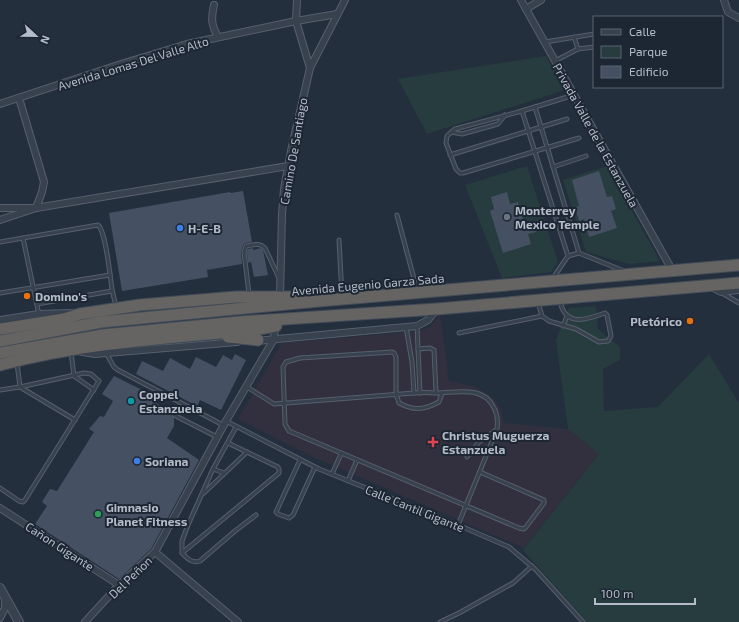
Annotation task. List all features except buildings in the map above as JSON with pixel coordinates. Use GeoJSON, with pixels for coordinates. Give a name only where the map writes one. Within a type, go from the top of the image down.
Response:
{"type":"FeatureCollection","features":[{"type":"Feature","properties":{"kind":"highway","name":"Avenida Eugenio Garza Sada"},"geometry":{"type":"LineString","coordinates":[[0,341],[101,322],[629,273],[739,265]]}},
{"type":"Feature","properties":{"kind":"highway"},"geometry":{"type":"LineString","coordinates":[[0,352],[103,335],[239,322],[436,309],[739,283]]}},
{"type":"Feature","properties":{"kind":"highway"},"geometry":{"type":"LineString","coordinates":[[0,329],[64,319],[80,314],[117,308],[249,297],[311,297],[319,301]]}},
{"type":"Feature","properties":{"kind":"highway"},"geometry":{"type":"LineString","coordinates":[[0,365],[17,360],[72,350],[105,345],[253,330],[306,318]]}},
{"type":"Feature","properties":{"kind":"highway"},"geometry":{"type":"LineString","coordinates":[[206,334],[258,340]]}},
{"type":"Feature","properties":{"kind":"street"},"geometry":{"type":"LineString","coordinates":[[297,0],[296,21],[310,68]]}},
{"type":"Feature","properties":{"kind":"street","name":"Camino De Santiago"},"geometry":{"type":"LineString","coordinates":[[280,297],[282,208],[288,166],[310,68],[345,0]]}},
{"type":"Feature","properties":{"kind":"street","name":"Privada Valle de la Estanzuela"},"geometry":{"type":"LineString","coordinates":[[521,0],[672,270]]}},
{"type":"Feature","properties":{"kind":"street"},"geometry":{"type":"LineString","coordinates":[[526,9],[541,0]]}},
{"type":"Feature","properties":{"kind":"street"},"geometry":{"type":"LineString","coordinates":[[724,0],[728,12],[739,18]]}},
{"type":"Feature","properties":{"kind":"street"},"geometry":{"type":"LineString","coordinates":[[214,5],[211,17],[212,26],[218,37]]}},
{"type":"Feature","properties":{"kind":"street","name":"Avenida Lomas Del Valle Alto"},"geometry":{"type":"LineString","coordinates":[[0,104],[187,44],[337,14]]}},
{"type":"Feature","properties":{"kind":"street"},"geometry":{"type":"LineString","coordinates":[[19,98],[44,182],[36,208]]}},
{"type":"Feature","properties":{"kind":"street"},"geometry":{"type":"LineString","coordinates":[[0,220],[36,208],[288,166]]}},
{"type":"Feature","properties":{"kind":"street"},"geometry":{"type":"LineString","coordinates":[[0,208],[36,208]]}},
{"type":"Feature","properties":{"kind":"street"},"geometry":{"type":"LineString","coordinates":[[710,286],[721,292],[739,290]]}},
{"type":"Feature","properties":{"kind":"street"},"geometry":{"type":"LineString","coordinates":[[72,350],[88,354],[106,353],[417,326],[428,320],[436,309]]}},
{"type":"Feature","properties":{"kind":"street"},"geometry":{"type":"LineString","coordinates":[[0,321],[39,315],[80,314]]}},
{"type":"Feature","properties":{"kind":"street"},"geometry":{"type":"LineString","coordinates":[[274,339],[275,326]]}},
{"type":"Feature","properties":{"kind":"street","name":"Del Peñon"},"geometry":{"type":"LineString","coordinates":[[85,622],[119,585],[155,552],[217,437],[274,339]]}},
{"type":"Feature","properties":{"kind":"street","name":"Cañon Gigante"},"geometry":{"type":"LineString","coordinates":[[0,508],[119,585]]}},
{"type":"Feature","properties":{"kind":"street"},"geometry":{"type":"LineString","coordinates":[[155,552],[238,622]]}},
{"type":"Feature","properties":{"kind":"street"},"geometry":{"type":"LineString","coordinates":[[0,588],[19,622]]}},
{"type":"Feature","properties":{"kind":"street"},"geometry":{"type":"LineString","coordinates":[[0,618],[5,608],[5,598]]}},
{"type":"Feature","properties":{"kind":"lane"},"geometry":{"type":"LineString","coordinates":[[544,42],[593,34]]}},
{"type":"Feature","properties":{"kind":"lane"},"geometry":{"type":"LineString","coordinates":[[574,37],[578,49]]}},
{"type":"Feature","properties":{"kind":"lane"},"geometry":{"type":"LineString","coordinates":[[556,61],[578,49],[593,46]]}},
{"type":"Feature","properties":{"kind":"lane"},"geometry":{"type":"LineString","coordinates":[[574,96],[455,129],[447,136],[446,143],[456,169],[460,173],[463,173],[579,138]]}},
{"type":"Feature","properties":{"kind":"lane"},"geometry":{"type":"LineString","coordinates":[[535,107],[579,253]]}},
{"type":"Feature","properties":{"kind":"lane"},"geometry":{"type":"LineString","coordinates":[[522,111],[568,256]]}},
{"type":"Feature","properties":{"kind":"lane"},"geometry":{"type":"LineString","coordinates":[[451,132],[462,134],[498,124],[505,115]]}},
{"type":"Feature","properties":{"kind":"lane"},"geometry":{"type":"LineString","coordinates":[[450,156],[567,119]]}},
{"type":"Feature","properties":{"kind":"lane"},"geometry":{"type":"LineString","coordinates":[[553,167],[586,156]]}},
{"type":"Feature","properties":{"kind":"lane"},"geometry":{"type":"LineString","coordinates":[[397,215],[418,292]]}},
{"type":"Feature","properties":{"kind":"lane"},"geometry":{"type":"LineString","coordinates":[[0,242],[98,225],[101,229],[104,241],[112,291],[117,308]]}},
{"type":"Feature","properties":{"kind":"lane"},"geometry":{"type":"LineString","coordinates":[[23,238],[39,315]]}},
{"type":"Feature","properties":{"kind":"lane"},"geometry":{"type":"LineString","coordinates":[[338,240],[342,299]]}},
{"type":"Feature","properties":{"kind":"lane"},"geometry":{"type":"LineString","coordinates":[[249,297],[244,252],[246,246],[262,244],[280,280]]}},
{"type":"Feature","properties":{"kind":"lane"},"geometry":{"type":"LineString","coordinates":[[552,280],[568,256],[579,253],[629,273]]}},
{"type":"Feature","properties":{"kind":"lane"},"geometry":{"type":"LineString","coordinates":[[0,293],[110,274]]}},
{"type":"Feature","properties":{"kind":"lane"},"geometry":{"type":"LineString","coordinates":[[37,304],[112,291]]}},
{"type":"Feature","properties":{"kind":"lane"},"geometry":{"type":"LineString","coordinates":[[721,292],[739,303]]}},
{"type":"Feature","properties":{"kind":"lane"},"geometry":{"type":"LineString","coordinates":[[537,300],[542,316],[549,321],[576,329],[599,342],[608,341],[611,336],[607,315],[604,313],[584,320],[572,318],[563,312],[560,298]]}},
{"type":"Feature","properties":{"kind":"lane"},"geometry":{"type":"LineString","coordinates":[[460,333],[542,316]]}},
{"type":"Feature","properties":{"kind":"lane"},"geometry":{"type":"LineString","coordinates":[[563,326],[567,316]]}},
{"type":"Feature","properties":{"kind":"lane"},"geometry":{"type":"LineString","coordinates":[[417,326],[420,392]]}},
{"type":"Feature","properties":{"kind":"lane"},"geometry":{"type":"LineString","coordinates":[[406,327],[412,362],[414,393]]}},
{"type":"Feature","properties":{"kind":"lane"},"geometry":{"type":"LineString","coordinates":[[418,349],[430,348],[434,350],[436,393]]}},
{"type":"Feature","properties":{"kind":"lane"},"geometry":{"type":"LineString","coordinates":[[72,350],[74,376]]}},
{"type":"Feature","properties":{"kind":"lane"},"geometry":{"type":"LineString","coordinates":[[442,393],[439,402],[428,408],[409,409],[399,404],[396,394],[396,358],[392,352],[300,358],[286,362],[283,367],[285,424],[289,431],[521,529],[526,527],[545,502],[541,498],[480,472]]}},
{"type":"Feature","properties":{"kind":"lane","name":"Calle Cantil Gigante"},"geometry":{"type":"LineString","coordinates":[[106,353],[114,367],[118,370],[236,427],[300,460],[458,525],[509,548],[532,566],[583,622]]}},
{"type":"Feature","properties":{"kind":"lane"},"geometry":{"type":"LineString","coordinates":[[17,360],[20,388]]}},
{"type":"Feature","properties":{"kind":"lane"},"geometry":{"type":"LineString","coordinates":[[0,390],[20,388],[45,381],[88,373],[97,378],[99,382],[25,500],[23,502],[19,501],[0,488]]}},
{"type":"Feature","properties":{"kind":"lane"},"geometry":{"type":"LineString","coordinates":[[74,376],[94,390]]}},
{"type":"Feature","properties":{"kind":"lane"},"geometry":{"type":"LineString","coordinates":[[247,387],[265,400],[274,404],[420,392],[442,393],[469,391],[487,397],[497,414],[497,429],[458,525]]}},
{"type":"Feature","properties":{"kind":"lane"},"geometry":{"type":"LineString","coordinates":[[20,388],[75,420]]}},
{"type":"Feature","properties":{"kind":"lane"},"geometry":{"type":"LineString","coordinates":[[174,415],[217,437]]}},
{"type":"Feature","properties":{"kind":"lane"},"geometry":{"type":"LineString","coordinates":[[236,427],[213,469],[182,541],[182,553],[193,562],[200,561],[256,515]]}},
{"type":"Feature","properties":{"kind":"lane"},"geometry":{"type":"LineString","coordinates":[[467,457],[479,442],[497,429]]}},
{"type":"Feature","properties":{"kind":"lane"},"geometry":{"type":"LineString","coordinates":[[182,553],[280,471],[278,467],[228,443]]}},
{"type":"Feature","properties":{"kind":"lane"},"geometry":{"type":"LineString","coordinates":[[202,495],[247,452]]}},
{"type":"Feature","properties":{"kind":"lane"},"geometry":{"type":"LineString","coordinates":[[332,474],[342,454]]}},
{"type":"Feature","properties":{"kind":"lane"},"geometry":{"type":"LineString","coordinates":[[300,460],[276,512],[278,514],[289,518],[292,515],[315,467]]}},
{"type":"Feature","properties":{"kind":"lane"},"geometry":{"type":"LineString","coordinates":[[348,481],[357,460]]}},
{"type":"Feature","properties":{"kind":"lane"},"geometry":{"type":"LineString","coordinates":[[213,469],[224,473]]}},
{"type":"Feature","properties":{"kind":"lane"},"geometry":{"type":"LineString","coordinates":[[440,622],[513,583],[532,566]]}},
{"type":"Feature","properties":{"kind":"shaded area","name":"Christus Muguerza Estanzuela"},"geometry":{"type":"Polygon","coordinates":[[[440,315],[449,381],[476,387],[491,396],[501,409],[504,423],[568,429],[599,454],[524,548],[311,456],[238,419],[282,343],[420,331],[430,327],[440,315]]]}},
{"type":"Feature","properties":{"kind":"green space"},"geometry":{"type":"Polygon","coordinates":[[[546,56],[565,90],[427,134],[398,79],[546,56]]]}},
{"type":"Feature","properties":{"kind":"green space"},"geometry":{"type":"Polygon","coordinates":[[[527,166],[558,262],[551,272],[502,278],[465,185],[527,166]]]}},
{"type":"Feature","properties":{"kind":"green space"},"geometry":{"type":"Polygon","coordinates":[[[607,166],[660,261],[629,264],[586,252],[563,180],[607,166]]]}},
{"type":"Feature","properties":{"kind":"green space"},"geometry":{"type":"Polygon","coordinates":[[[596,306],[598,329],[620,347],[620,360],[603,369],[604,411],[658,407],[709,354],[739,403],[739,622],[587,622],[523,550],[599,454],[568,429],[556,340],[569,308],[596,306]]]}},
{"type":"Feature","properties":{"kind":"place","name":"Monterrey Mexico Temple"},"geometry":{"type":"Point","coordinates":[507,217]}},
{"type":"Feature","properties":{"kind":"place","name":"H-E-B"},"geometry":{"type":"Point","coordinates":[180,228]}},
{"type":"Feature","properties":{"kind":"place","name":"Domino's"},"geometry":{"type":"Point","coordinates":[27,296]}},
{"type":"Feature","properties":{"kind":"place","name":"Pletórico"},"geometry":{"type":"Point","coordinates":[690,321]}},
{"type":"Feature","properties":{"kind":"place","name":"Coppel Estanzuela"},"geometry":{"type":"Point","coordinates":[131,401]}},
{"type":"Feature","properties":{"kind":"place","name":"Christus Muguerza Estanzuela"},"geometry":{"type":"Point","coordinates":[433,442]}},
{"type":"Feature","properties":{"kind":"place","name":"Soriana"},"geometry":{"type":"Point","coordinates":[137,461]}},
{"type":"Feature","properties":{"kind":"place","name":"Gimnasio Planet Fitness"},"geometry":{"type":"Point","coordinates":[98,514]}}]}
